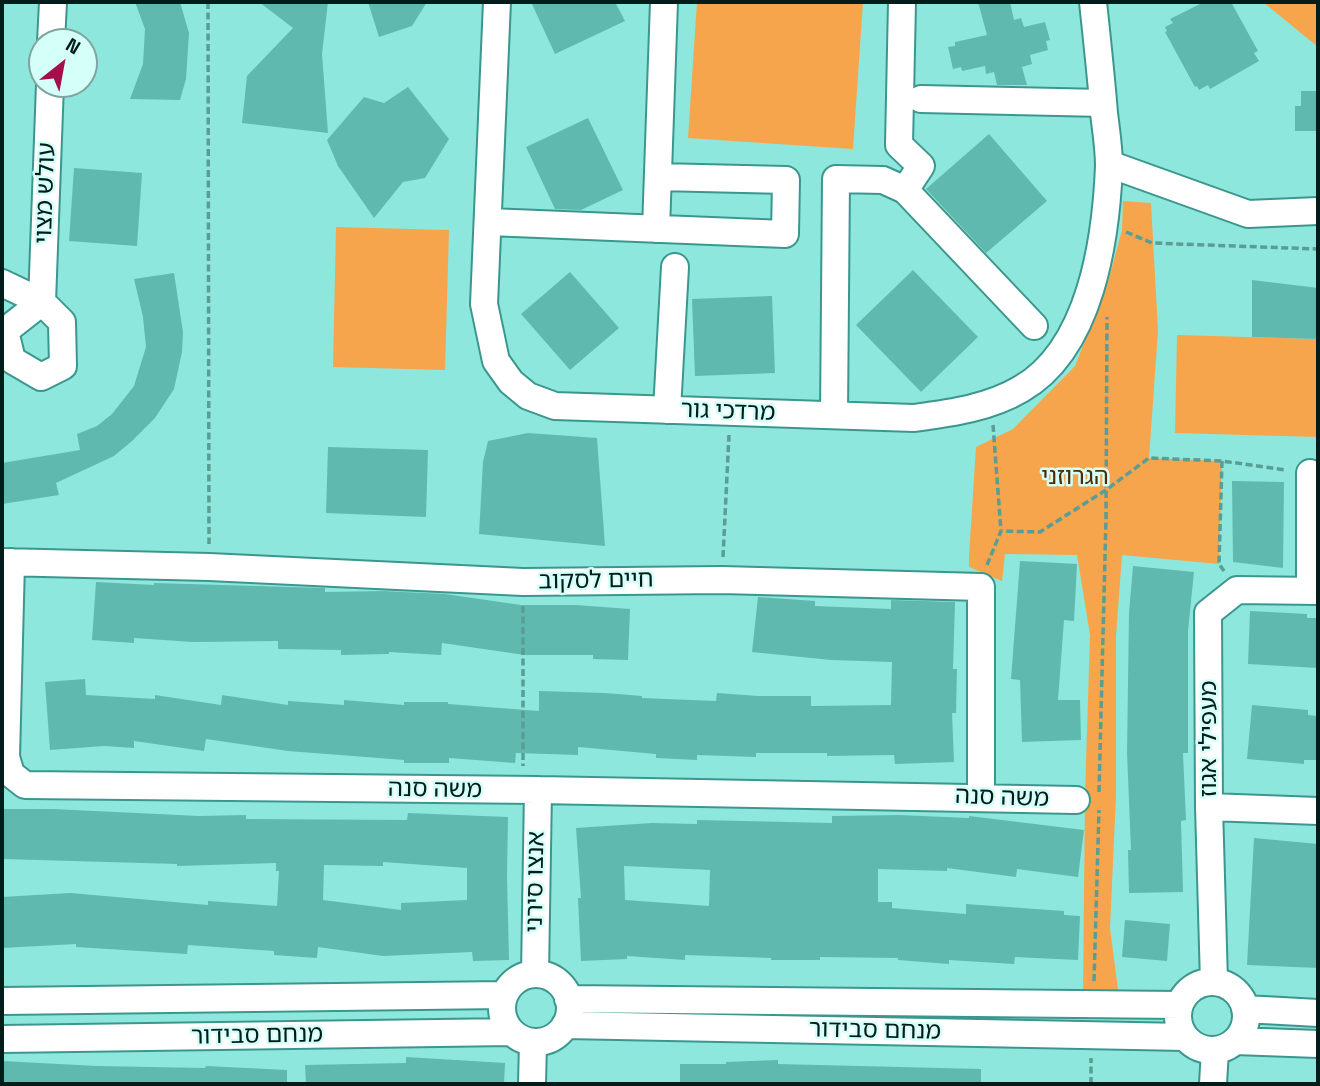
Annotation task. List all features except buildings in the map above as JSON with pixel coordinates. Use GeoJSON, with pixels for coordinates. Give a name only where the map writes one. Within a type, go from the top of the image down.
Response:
{"type":"FeatureCollection","features":[{"type":"Feature","properties":{"kind":"street"},"geometry":{"type":"LineString","coordinates":[[52,28],[53,2]]}},
{"type":"Feature","properties":{"kind":"street","name":"מרדכי גור"},"geometry":{"type":"LineString","coordinates":[[497,2],[484,304],[496,360],[511,382],[528,396],[555,406],[914,418],[957,413],[991,403],[1022,389],[1053,363],[1090,297],[1103,232],[1109,164],[1093,2]]}},
{"type":"Feature","properties":{"kind":"street"},"geometry":{"type":"LineString","coordinates":[[656,229],[664,2]]}},
{"type":"Feature","properties":{"kind":"street"},"geometry":{"type":"LineString","coordinates":[[902,2],[899,145],[921,166],[905,190]]}},
{"type":"Feature","properties":{"kind":"street","name":"מרדכי גור"},"geometry":{"type":"LineString","coordinates":[[1103,103],[1109,2]]}},
{"type":"Feature","properties":{"kind":"street","name":"עולש מצוי"},"geometry":{"type":"LineString","coordinates":[[2,283],[42,302],[49,98]]}},
{"type":"Feature","properties":{"kind":"street"},"geometry":{"type":"LineString","coordinates":[[921,99],[1103,103]]}},
{"type":"Feature","properties":{"kind":"street"},"geometry":{"type":"LineString","coordinates":[[1109,164],[1248,214],[1318,211]]}},
{"type":"Feature","properties":{"kind":"street"},"geometry":{"type":"LineString","coordinates":[[489,222],[785,234],[786,180],[657,177]]}},
{"type":"Feature","properties":{"kind":"street"},"geometry":{"type":"LineString","coordinates":[[834,415],[836,179],[883,180],[905,190],[1034,326]]}},
{"type":"Feature","properties":{"kind":"street"},"geometry":{"type":"LineString","coordinates":[[667,410],[675,267]]}},
{"type":"Feature","properties":{"kind":"street"},"geometry":{"type":"LineString","coordinates":[[1237,590],[1314,591],[1310,473]]}},
{"type":"Feature","properties":{"kind":"street","name":"חיים לסקוב"},"geometry":{"type":"LineString","coordinates":[[6,562],[209,567],[523,582],[722,580],[981,587]]}},
{"type":"Feature","properties":{"kind":"street","name":"משה סנה"},"geometry":{"type":"LineString","coordinates":[[6,562],[6,757],[11,774],[25,785],[981,796],[1076,800]]}},
{"type":"Feature","properties":{"kind":"street"},"geometry":{"type":"LineString","coordinates":[[981,587],[981,796]]}},
{"type":"Feature","properties":{"kind":"street","name":"מעפילי אגוז"},"geometry":{"type":"LineString","coordinates":[[1214,982],[1209,807],[1208,613],[1237,590]]}},
{"type":"Feature","properties":{"kind":"street","name":"אנצו סירני"},"geometry":{"type":"LineString","coordinates":[[530,790],[535,974]]}},
{"type":"Feature","properties":{"kind":"street"},"geometry":{"type":"LineString","coordinates":[[1209,807],[1318,811]]}},
{"type":"Feature","properties":{"kind":"street"},"geometry":{"type":"LineString","coordinates":[[522,1037],[552,1038],[565,1025],[570,1008],[568,999],[559,984],[552,979],[535,974],[517,980],[504,995],[502,1015],[522,1037],[532,1084]]}},
{"type":"Feature","properties":{"kind":"street"},"geometry":{"type":"LineString","coordinates":[[1213,1084],[1225,1046],[1242,1032],[1245,1009],[1234,990],[1225,984],[1203,983],[1184,995],[1177,1016],[1179,1027],[1193,1045],[1203,1049],[1225,1046],[1318,1044]]}},
{"type":"Feature","properties":{"kind":"street","name":"מנחם סבידור"},"geometry":{"type":"LineString","coordinates":[[2,1001],[504,995]]}},
{"type":"Feature","properties":{"kind":"street","name":"מנחם סבידור"},"geometry":{"type":"LineString","coordinates":[[568,999],[1179,1005]]}},
{"type":"Feature","properties":{"kind":"street"},"geometry":{"type":"LineString","coordinates":[[1245,1009],[1318,1013]]}},
{"type":"Feature","properties":{"kind":"street","name":"מנחם סבידור"},"geometry":{"type":"LineString","coordinates":[[565,1025],[1185,1037]]}},
{"type":"Feature","properties":{"kind":"street","name":"מנחם סבידור"},"geometry":{"type":"LineString","coordinates":[[2,1039],[522,1037]]}},
{"type":"Feature","properties":{"kind":"path"},"geometry":{"type":"LineString","coordinates":[[208,2],[209,567]]}},
{"type":"Feature","properties":{"kind":"path"},"geometry":{"type":"LineString","coordinates":[[1122,230],[1152,243],[1318,249]]}},
{"type":"Feature","properties":{"kind":"path"},"geometry":{"type":"LineString","coordinates":[[1094,1004],[1106,490],[1107,310]]}},
{"type":"Feature","properties":{"kind":"path"},"geometry":{"type":"LineString","coordinates":[[981,587],[1001,531],[991,403]]}},
{"type":"Feature","properties":{"kind":"path"},"geometry":{"type":"LineString","coordinates":[[722,580],[731,412]]}},
{"type":"Feature","properties":{"kind":"path"},"geometry":{"type":"LineString","coordinates":[[1001,531],[1040,532],[1106,490],[1149,458],[1222,461],[1310,473]]}},
{"type":"Feature","properties":{"kind":"path"},"geometry":{"type":"LineString","coordinates":[[1222,461],[1219,564],[1237,590]]}},
{"type":"Feature","properties":{"kind":"path"},"geometry":{"type":"LineString","coordinates":[[523,582],[530,790]]}},
{"type":"Feature","properties":{"kind":"green space"},"geometry":{"type":"Polygon","coordinates":[[[697,2],[863,2],[853,149],[688,138],[697,2]]]}},
{"type":"Feature","properties":{"kind":"green space"},"geometry":{"type":"Polygon","coordinates":[[[1263,2],[1318,2],[1318,47],[1263,2]]]}},
{"type":"Feature","properties":{"kind":"green space","name":"הגרוזני"},"geometry":{"type":"Polygon","coordinates":[[[1123,201],[1151,203],[1158,331],[1149,458],[1222,461],[1219,564],[1122,555],[1116,636],[1116,795],[1110,928],[1120,1005],[1083,995],[1090,635],[1077,555],[1005,554],[1002,581],[969,567],[969,556],[976,447],[1013,429],[1075,366],[1108,282],[1122,230],[1123,201]]]}},
{"type":"Feature","properties":{"kind":"green space"},"geometry":{"type":"Polygon","coordinates":[[[336,227],[449,230],[445,370],[333,367],[336,227]]]}},
{"type":"Feature","properties":{"kind":"green space"},"geometry":{"type":"Polygon","coordinates":[[[1177,335],[1318,339],[1318,437],[1175,433],[1177,335]]]}}]}
